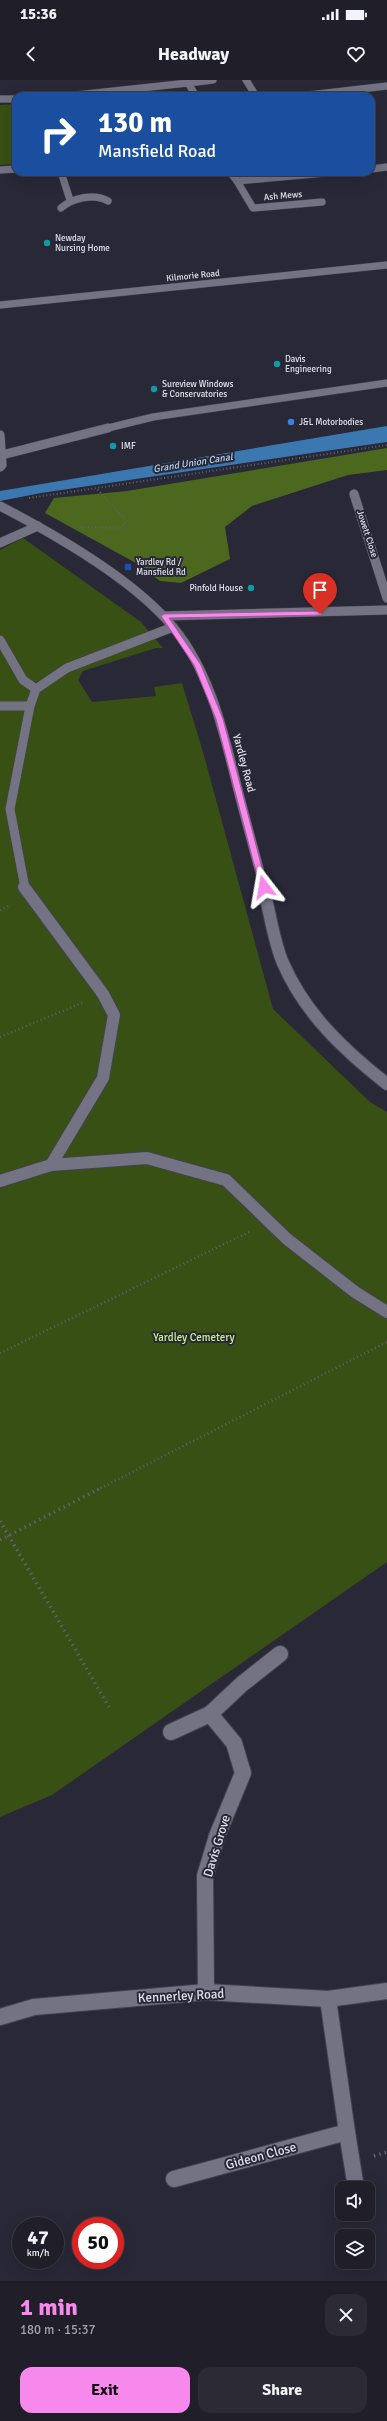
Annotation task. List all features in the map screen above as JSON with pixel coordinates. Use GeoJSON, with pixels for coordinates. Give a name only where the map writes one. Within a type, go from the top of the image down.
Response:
{"type":"FeatureCollection","features":[{"type":"Feature","properties":{"kind":"street"},"geometry":{"type":"LineString","coordinates":[[104,92],[213,80]]}},
{"type":"Feature","properties":{"kind":"street"},"geometry":{"type":"LineString","coordinates":[[246,80],[254,92]]}},
{"type":"Feature","properties":{"kind":"street"},"geometry":{"type":"LineString","coordinates":[[188,83],[194,92]]}},
{"type":"Feature","properties":{"kind":"street"},"geometry":{"type":"LineString","coordinates":[[338,92],[386,87]]}},
{"type":"Feature","properties":{"kind":"street"},"geometry":{"type":"LineString","coordinates":[[0,99],[12,99]]}},
{"type":"Feature","properties":{"kind":"street"},"geometry":{"type":"LineString","coordinates":[[375,168],[387,167]]}},
{"type":"Feature","properties":{"kind":"street"},"geometry":{"type":"LineString","coordinates":[[0,170],[12,169]]}},
{"type":"Feature","properties":{"kind":"street"},"geometry":{"type":"LineString","coordinates":[[61,176],[70,200]]}},
{"type":"Feature","properties":{"kind":"street"},"geometry":{"type":"LineString","coordinates":[[233,176],[237,181],[292,176]]}},
{"type":"Feature","properties":{"kind":"street","name":"Ash Mews"},"geometry":{"type":"LineString","coordinates":[[237,181],[253,208],[322,202]]}},
{"type":"Feature","properties":{"kind":"street"},"geometry":{"type":"LineString","coordinates":[[61,208],[70,200],[101,198],[108,201]]}},
{"type":"Feature","properties":{"kind":"street","name":"Kilmorie Road"},"geometry":{"type":"LineString","coordinates":[[0,305],[387,265]]}},
{"type":"Feature","properties":{"kind":"street"},"geometry":{"type":"LineString","coordinates":[[2,455],[153,417],[387,383]]}},
{"type":"Feature","properties":{"kind":"street"},"geometry":{"type":"LineString","coordinates":[[0,435],[2,455],[0,467]]}},
{"type":"Feature","properties":{"kind":"street","name":"Jowett Close"},"geometry":{"type":"LineString","coordinates":[[354,494],[387,598]]}},
{"type":"Feature","properties":{"kind":"street","name":"Yardley Road"},"geometry":{"type":"LineString","coordinates":[[0,506],[42,528],[116,576],[164,616],[173,627],[197,665],[220,719],[284,963],[313,1014],[351,1056],[387,1084]]}},
{"type":"Feature","properties":{"kind":"street"},"geometry":{"type":"LineString","coordinates":[[0,543],[42,528]]}},
{"type":"Feature","properties":{"kind":"street"},"geometry":{"type":"LineString","coordinates":[[164,616],[387,610]]}},
{"type":"Feature","properties":{"kind":"street"},"geometry":{"type":"LineString","coordinates":[[51,1165],[103,1078],[114,1015],[103,994],[25,890],[10,809],[30,706],[36,689],[67,668],[173,627]]}},
{"type":"Feature","properties":{"kind":"street"},"geometry":{"type":"LineString","coordinates":[[0,640],[23,680],[36,689]]}},
{"type":"Feature","properties":{"kind":"street"},"geometry":{"type":"LineString","coordinates":[[0,706],[30,706]]}},
{"type":"Feature","properties":{"kind":"street"},"geometry":{"type":"LineString","coordinates":[[0,1181],[51,1165],[147,1158],[226,1180],[287,1239],[355,1292],[387,1312]]}},
{"type":"Feature","properties":{"kind":"street"},"geometry":{"type":"LineString","coordinates":[[171,1732],[210,1714],[242,1684],[280,1654]]}},
{"type":"Feature","properties":{"kind":"street","name":"Davis Grove"},"geometry":{"type":"LineString","coordinates":[[206,1992],[205,1876],[217,1836],[243,1773],[234,1743],[210,1714]]}},
{"type":"Feature","properties":{"kind":"street","name":"Kennerley Road"},"geometry":{"type":"LineString","coordinates":[[0,2017],[34,2007],[206,1992],[328,1999],[387,1991]]}},
{"type":"Feature","properties":{"kind":"street"},"geometry":{"type":"LineString","coordinates":[[328,1999],[355,2181]]}},
{"type":"Feature","properties":{"kind":"street","name":"Gideon Close"},"geometry":{"type":"LineString","coordinates":[[174,2179],[347,2132]]}},
{"type":"Feature","properties":{"kind":"path"},"geometry":{"type":"LineString","coordinates":[[22,500],[387,445]]}},
{"type":"Feature","properties":{"kind":"path"},"geometry":{"type":"LineString","coordinates":[[42,528],[62,524],[69,526],[120,528],[127,521],[124,516],[96,488]]}},
{"type":"Feature","properties":{"kind":"path"},"geometry":{"type":"LineString","coordinates":[[0,1037],[103,994]]}},
{"type":"Feature","properties":{"kind":"path"},"geometry":{"type":"LineString","coordinates":[[0,1353],[270,1222]]}},
{"type":"Feature","properties":{"kind":"path"},"geometry":{"type":"LineString","coordinates":[[0,1540],[387,1342]]}},
{"type":"Feature","properties":{"kind":"path"},"geometry":{"type":"LineString","coordinates":[[0,1521],[109,1707]]}},
{"type":"Feature","properties":{"kind":"green space"},"geometry":{"type":"Polygon","coordinates":[[[12,104],[12,164],[0,165],[0,105],[12,104]]]}},
{"type":"Feature","properties":{"kind":"green space"},"geometry":{"type":"Polygon","coordinates":[[[387,448],[387,470],[348,475],[252,506],[225,527],[230,559],[181,583],[160,581],[134,562],[45,513],[54,498],[127,491],[387,448]]]}},
{"type":"Feature","properties":{"kind":"green space","name":"Yardley Cemetery"},"geometry":{"type":"Polygon","coordinates":[[[23,538],[141,622],[163,648],[156,648],[83,671],[78,680],[92,702],[156,696],[154,687],[182,683],[203,752],[273,1009],[370,1102],[387,1112],[387,1562],[52,1795],[0,1817],[0,550],[23,538]]]}},
{"type":"Feature","properties":{"kind":"water","name":"Grand Union Canal"},"geometry":{"type":"Polygon","coordinates":[[[387,426],[387,442],[41,493],[0,501],[0,491],[387,426]]]}},
{"type":"Feature","properties":{"kind":"place","name":"Newday Nursing Home"},"geometry":{"type":"Point","coordinates":[47,243]}},
{"type":"Feature","properties":{"kind":"place","name":"Davis Engineering"},"geometry":{"type":"Point","coordinates":[277,364]}},
{"type":"Feature","properties":{"kind":"place","name":"Sureview Windows & Conservatories"},"geometry":{"type":"Point","coordinates":[154,389]}},
{"type":"Feature","properties":{"kind":"place","name":"J&L Motorbodies"},"geometry":{"type":"Point","coordinates":[291,422]}},
{"type":"Feature","properties":{"kind":"place","name":"IMF"},"geometry":{"type":"Point","coordinates":[113,446]}},
{"type":"Feature","properties":{"kind":"place","name":"Yardley Rd / Mansfield Rd"},"geometry":{"type":"Point","coordinates":[128,567]}},
{"type":"Feature","properties":{"kind":"place","name":"Pinfold House"},"geometry":{"type":"Point","coordinates":[251,588]}},
{"type":"Feature","properties":{"kind":"route"},"geometry":{"type":"LineString","coordinates":[[264,887],[220,719],[197,665],[173,627],[164,616],[320,614]]}}]}
